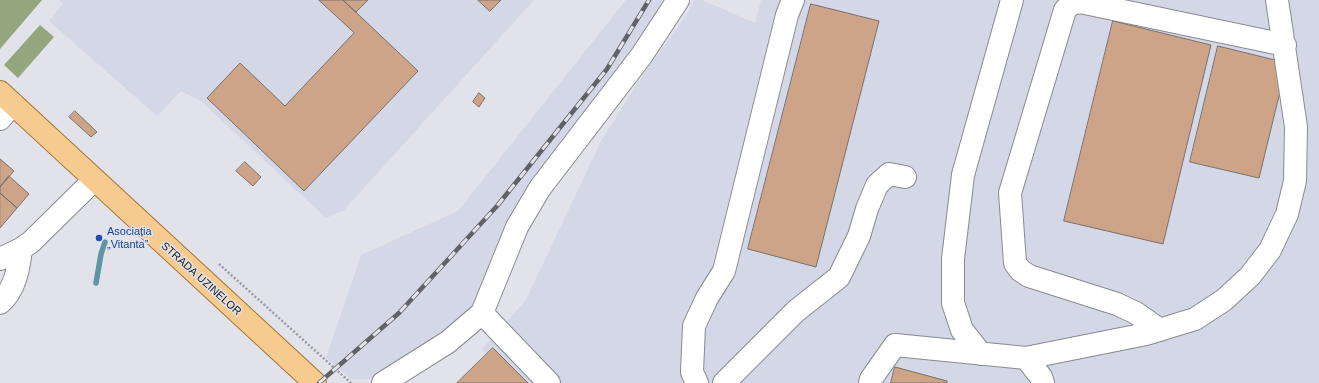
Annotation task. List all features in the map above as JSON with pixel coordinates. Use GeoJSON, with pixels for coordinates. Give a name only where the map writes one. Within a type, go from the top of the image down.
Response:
{"type":"FeatureCollection","features":[{"type":"Feature","properties":{"kind":"main road","name":"STRADA UZINELOR"},"geometry":{"type":"LineString","coordinates":[[4,105],[94,180],[315,383]]}},
{"type":"Feature","properties":{"kind":"lane"},"geometry":{"type":"LineString","coordinates":[[383,383],[448,342],[482,313],[517,227],[540,188],[642,55],[678,0]]}},
{"type":"Feature","properties":{"kind":"lane"},"geometry":{"type":"LineString","coordinates":[[697,383],[692,372],[694,326],[707,298],[724,271],[786,15],[793,0]]}},
{"type":"Feature","properties":{"kind":"lane"},"geometry":{"type":"LineString","coordinates":[[981,354],[962,330],[953,303],[953,259],[963,175],[1012,0]]}},
{"type":"Feature","properties":{"kind":"lane"},"geometry":{"type":"LineString","coordinates":[[870,383],[871,379],[895,345],[1026,358],[1160,330],[1195,319],[1224,300],[1250,276],[1270,250],[1287,214],[1295,181],[1296,127],[1285,45],[1277,0]]}},
{"type":"Feature","properties":{"kind":"lane"},"geometry":{"type":"LineString","coordinates":[[1160,330],[1117,304],[1029,276],[1020,270],[1015,263],[1010,193],[1065,10],[1071,4],[1080,2],[1285,45]]}},
{"type":"Feature","properties":{"kind":"lane"},"geometry":{"type":"LineString","coordinates":[[724,383],[796,311],[839,277],[859,236],[867,209],[877,185],[889,174],[905,177]]}},
{"type":"Feature","properties":{"kind":"lane"},"geometry":{"type":"LineString","coordinates":[[0,259],[21,250],[31,242],[94,180]]}},
{"type":"Feature","properties":{"kind":"lane"},"geometry":{"type":"LineString","coordinates":[[0,303],[4,299],[16,278],[20,265],[21,250]]}},
{"type":"Feature","properties":{"kind":"lane"},"geometry":{"type":"LineString","coordinates":[[482,313],[549,383]]}},
{"type":"Feature","properties":{"kind":"lane"},"geometry":{"type":"LineString","coordinates":[[1026,358],[1041,377],[1043,383]]}},
{"type":"Feature","properties":{"kind":"shaded area"},"geometry":{"type":"Polygon","coordinates":[[[59,0],[534,0],[344,210],[326,218],[201,101],[181,91],[157,116],[49,21],[63,4],[59,0]]]}},
{"type":"Feature","properties":{"kind":"shaded area"},"geometry":{"type":"Polygon","coordinates":[[[626,0],[666,0],[495,267],[468,314],[390,370],[370,379],[351,379],[326,358],[361,255],[458,211],[626,0]]]}},
{"type":"Feature","properties":{"kind":"shaded area"},"geometry":{"type":"Polygon","coordinates":[[[694,0],[702,0],[755,23],[761,0],[1319,0],[1319,383],[462,383],[489,357],[482,349],[526,300],[601,141],[640,79],[687,14],[694,0]]]}},
{"type":"Feature","properties":{"kind":"green space"},"geometry":{"type":"Polygon","coordinates":[[[0,0],[42,0],[0,49],[0,0]]]}},
{"type":"Feature","properties":{"kind":"green space"},"geometry":{"type":"Polygon","coordinates":[[[40,25],[54,37],[18,78],[4,65],[40,25]]]}},
{"type":"Feature","properties":{"kind":"building"},"geometry":{"type":"Polygon","coordinates":[[[319,0],[343,0],[418,71],[304,191],[207,98],[240,63],[285,106],[354,33],[319,0]]]}},
{"type":"Feature","properties":{"kind":"building"},"geometry":{"type":"Polygon","coordinates":[[[343,0],[368,0],[356,12],[343,0]]]}},
{"type":"Feature","properties":{"kind":"building"},"geometry":{"type":"Polygon","coordinates":[[[478,0],[501,0],[490,11],[478,0]]]}},
{"type":"Feature","properties":{"kind":"building"},"geometry":{"type":"Polygon","coordinates":[[[811,4],[879,21],[816,267],[748,249],[811,4]]]}},
{"type":"Feature","properties":{"kind":"building"},"geometry":{"type":"Polygon","coordinates":[[[1113,21],[1211,45],[1163,244],[1064,221],[1113,21]]]}},
{"type":"Feature","properties":{"kind":"building"},"geometry":{"type":"Polygon","coordinates":[[[1218,46],[1287,63],[1259,178],[1190,162],[1218,46]]]}},
{"type":"Feature","properties":{"kind":"building"},"geometry":{"type":"Polygon","coordinates":[[[479,93],[485,98],[479,107],[473,102],[479,93]]]}},
{"type":"Feature","properties":{"kind":"building"},"geometry":{"type":"Polygon","coordinates":[[[75,111],[97,132],[91,137],[69,117],[75,111]]]}},
{"type":"Feature","properties":{"kind":"building"},"geometry":{"type":"Polygon","coordinates":[[[0,159],[14,171],[0,187],[0,159]]]}},
{"type":"Feature","properties":{"kind":"building"},"geometry":{"type":"Polygon","coordinates":[[[245,162],[261,177],[253,186],[236,171],[245,162]]]}},
{"type":"Feature","properties":{"kind":"building"},"geometry":{"type":"Polygon","coordinates":[[[9,176],[29,194],[17,208],[0,193],[0,187],[9,176]]]}},
{"type":"Feature","properties":{"kind":"building"},"geometry":{"type":"Polygon","coordinates":[[[0,193],[17,208],[0,228],[0,193]]]}},
{"type":"Feature","properties":{"kind":"building"},"geometry":{"type":"Polygon","coordinates":[[[493,348],[528,383],[457,383],[493,348]]]}},
{"type":"Feature","properties":{"kind":"building"},"geometry":{"type":"Polygon","coordinates":[[[895,367],[947,381],[947,383],[891,383],[895,367]]]}},
{"type":"Feature","properties":{"kind":"waterway"},"geometry":{"type":"LineString","coordinates":[[96,283],[101,254],[105,242]]}},
{"type":"Feature","properties":{"kind":"railway"},"geometry":{"type":"LineString","coordinates":[[319,383],[399,313],[497,206],[607,69],[649,0]]}},
{"type":"Feature","properties":{"kind":"place","name":"Asociația „Vitanta”"},"geometry":{"type":"Point","coordinates":[99,238]}}]}
